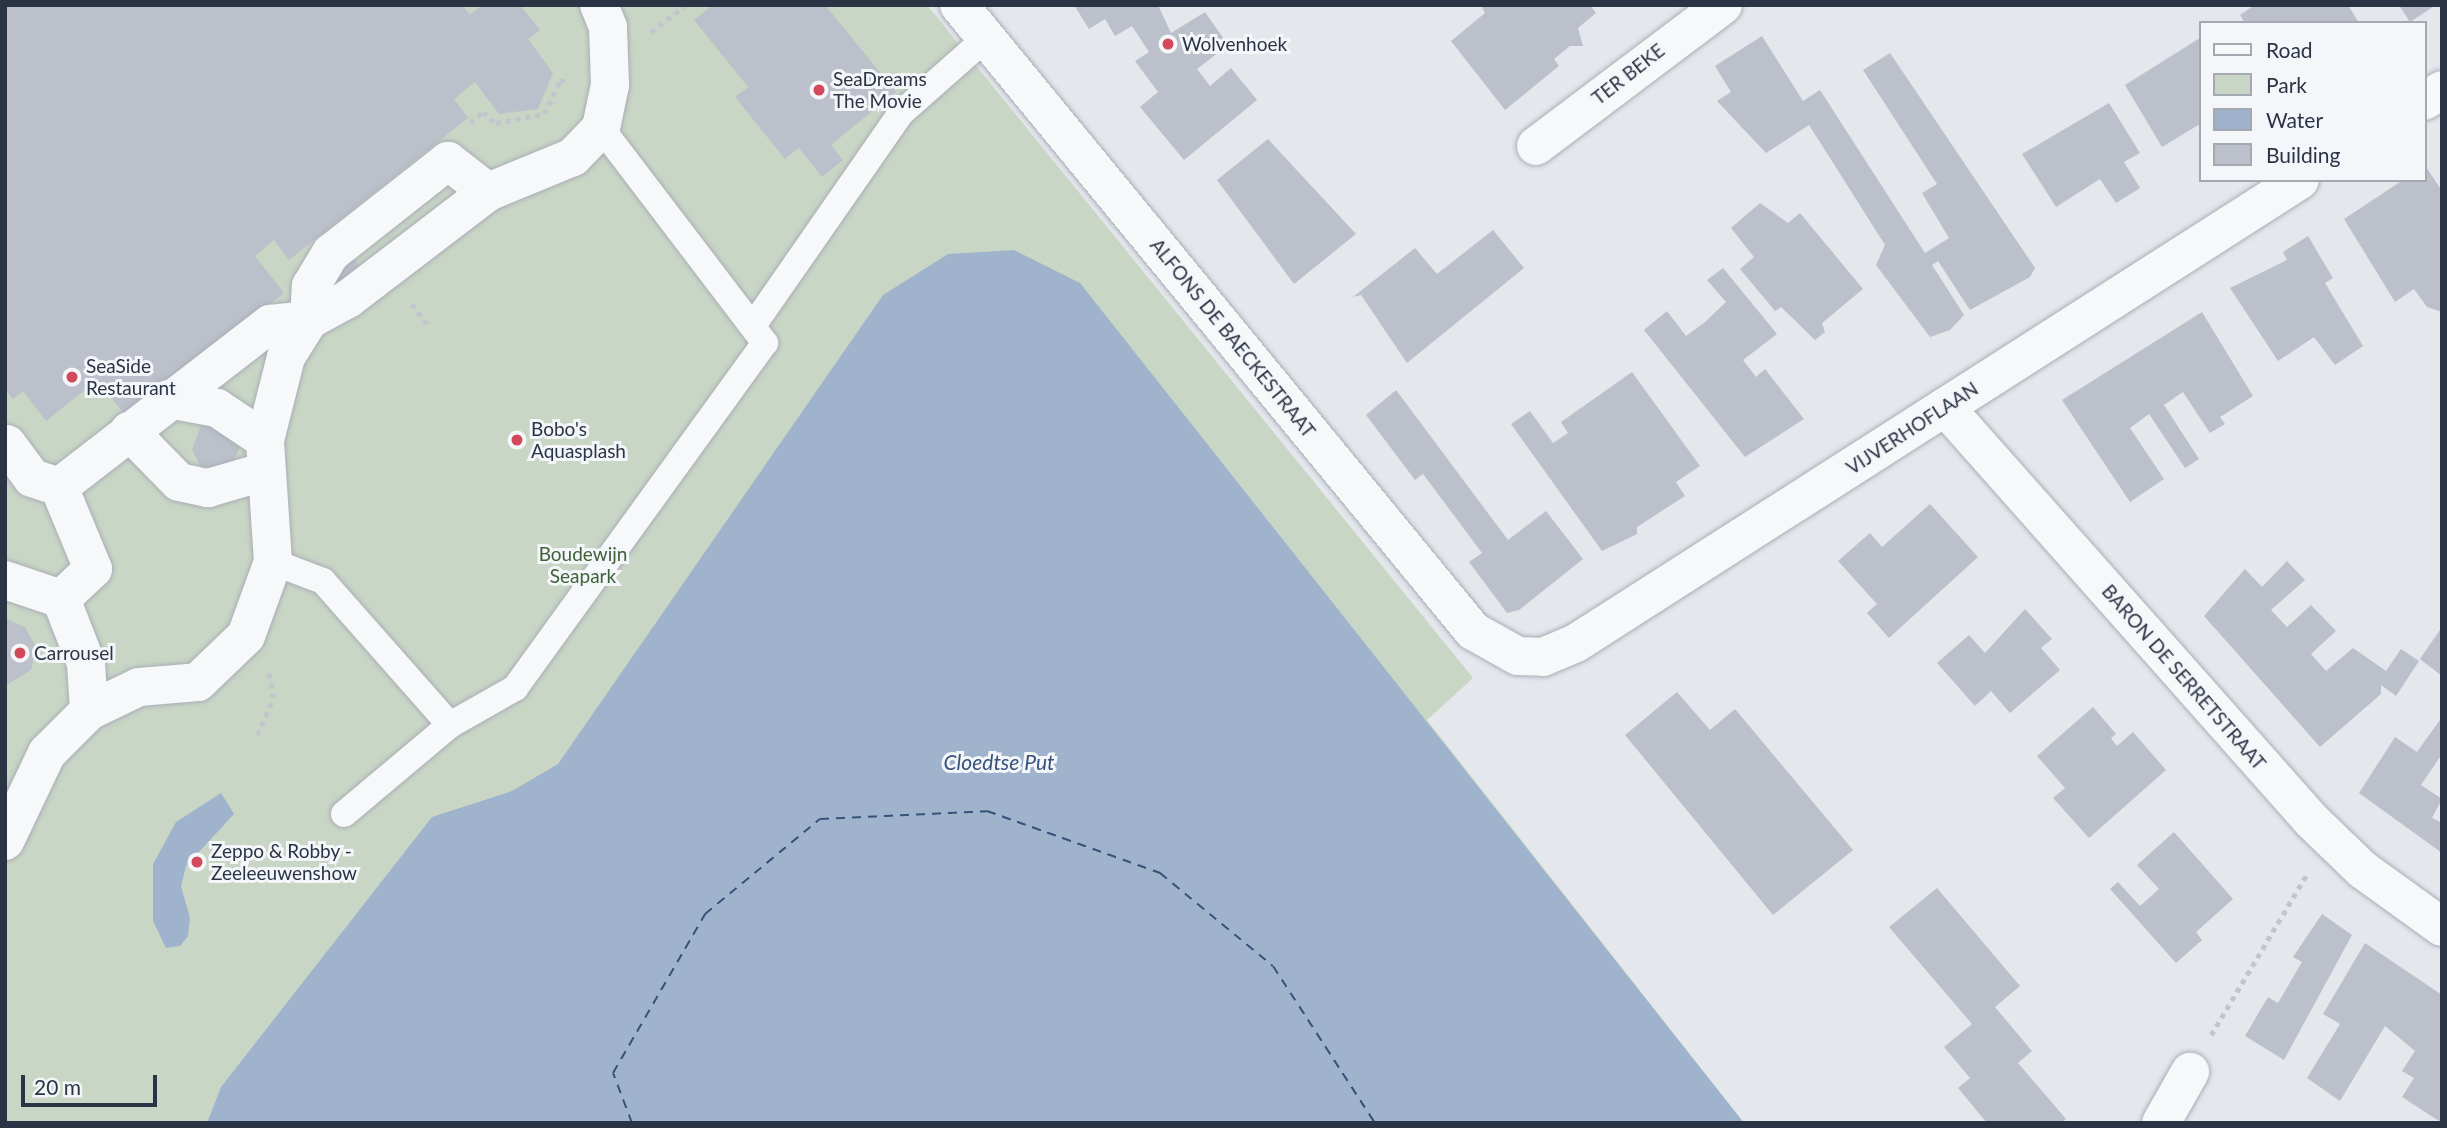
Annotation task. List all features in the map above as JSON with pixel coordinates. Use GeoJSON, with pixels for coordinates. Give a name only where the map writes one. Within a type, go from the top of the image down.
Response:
{"type":"FeatureCollection","features":[{"type":"Feature","properties":{"kind":"street"},"geometry":{"type":"LineString","coordinates":[[59,486],[168,399],[270,324],[309,320],[348,299],[488,192],[573,157],[601,128],[610,85],[608,27],[599,5]]}},
{"type":"Feature","properties":{"kind":"street","name":"ALFONS DE BAECKESTRAAT"},"geometry":{"type":"LineString","coordinates":[[959,5],[1473,631],[1518,656]]}},
{"type":"Feature","properties":{"kind":"street","name":"TER BEKE"},"geometry":{"type":"LineString","coordinates":[[1536,146],[1723,5]]}},
{"type":"Feature","properties":{"kind":"street"},"geometry":{"type":"LineString","coordinates":[[2426,100],[2442,90]]}},
{"type":"Feature","properties":{"kind":"street"},"geometry":{"type":"LineString","coordinates":[[5,841],[47,753],[89,711],[139,687],[198,682],[246,636],[273,562],[266,455],[286,357],[309,320],[311,285],[331,253],[448,161],[488,192]]}},
{"type":"Feature","properties":{"kind":"street","name":"VIJVERHOFLAAN"},"geometry":{"type":"LineString","coordinates":[[1518,656],[1543,657],[1576,643],[2297,182]]}},
{"type":"Feature","properties":{"kind":"street"},"geometry":{"type":"LineString","coordinates":[[168,399],[217,408],[266,455]]}},
{"type":"Feature","properties":{"kind":"street","name":"BARON DE SERRETSTRAAT"},"geometry":{"type":"LineString","coordinates":[[1945,407],[2329,838],[2442,927]]}},
{"type":"Feature","properties":{"kind":"street"},"geometry":{"type":"LineString","coordinates":[[129,431],[179,482],[208,488],[266,455]]}},
{"type":"Feature","properties":{"kind":"street"},"geometry":{"type":"LineString","coordinates":[[7,444],[32,478],[59,486]]}},
{"type":"Feature","properties":{"kind":"street"},"geometry":{"type":"LineString","coordinates":[[59,486],[93,569],[61,599]]}},
{"type":"Feature","properties":{"kind":"street"},"geometry":{"type":"LineString","coordinates":[[5,580],[61,599],[86,663],[89,711]]}},
{"type":"Feature","properties":{"kind":"street"},"geometry":{"type":"LineString","coordinates":[[2161,1123],[2190,1072]]}},
{"type":"Feature","properties":{"kind":"lane"},"geometry":{"type":"LineString","coordinates":[[755,323],[900,114],[986,38]]}},
{"type":"Feature","properties":{"kind":"lane"},"geometry":{"type":"LineString","coordinates":[[344,814],[450,725],[515,688],[759,359],[765,343],[755,323],[601,128]]}},
{"type":"Feature","properties":{"kind":"lane"},"geometry":{"type":"LineString","coordinates":[[273,562],[323,581],[450,725]]}},
{"type":"Feature","properties":{"kind":"path"},"geometry":{"type":"LineString","coordinates":[[448,161],[450,139],[483,112],[496,123],[544,114],[560,81],[610,85]]}},
{"type":"Feature","properties":{"kind":"path"},"geometry":{"type":"LineString","coordinates":[[246,636],[267,666],[273,698],[257,735]]}},
{"type":"Feature","properties":{"kind":"path"},"geometry":{"type":"LineString","coordinates":[[2190,1072],[2329,838]]}},
{"type":"Feature","properties":{"kind":"green space","name":"Boudewijn Seapark"},"geometry":{"type":"Polygon","coordinates":[[[5,5],[927,5],[1473,678],[1427,720],[1744,1123],[5,1123],[5,5]]]}},
{"type":"Feature","properties":{"kind":"water","name":"Cloedtse Put"},"geometry":{"type":"Polygon","coordinates":[[[1014,250],[1080,283],[1744,1123],[207,1123],[221,1087],[432,817],[512,791],[558,764],[883,295],[948,254],[1014,250]]]}},
{"type":"Feature","properties":{"kind":"water"},"geometry":{"type":"Polygon","coordinates":[[[221,793],[234,814],[186,866],[181,886],[190,918],[188,936],[180,946],[166,948],[153,921],[153,864],[176,822],[221,793]]]}},
{"type":"Feature","properties":{"kind":"building"},"geometry":{"type":"Polygon","coordinates":[[[5,5],[462,5],[470,15],[482,5],[520,5],[540,30],[528,39],[553,73],[538,109],[499,114],[475,82],[454,99],[468,118],[289,260],[274,240],[255,256],[284,293],[127,417],[97,380],[46,421],[23,391],[13,399],[5,389],[5,5]]]}},
{"type":"Feature","properties":{"kind":"building","name":"SeaDreams The Movie"},"geometry":{"type":"Polygon","coordinates":[[[713,5],[825,5],[896,92],[831,145],[843,160],[822,177],[799,148],[785,159],[735,97],[748,87],[694,20],[713,5]]]}},
{"type":"Feature","properties":{"kind":"building"},"geometry":{"type":"Polygon","coordinates":[[[1074,5],[1158,5],[1171,33],[1205,12],[1228,45],[1197,69],[1210,86],[1231,68],[1257,100],[1184,160],[1140,107],[1158,92],[1135,61],[1149,52],[1132,26],[1115,36],[1105,19],[1089,29],[1074,5]]]}},
{"type":"Feature","properties":{"kind":"building"},"geometry":{"type":"Polygon","coordinates":[[[1481,5],[1590,5],[1596,13],[1578,28],[1583,46],[1570,46],[1554,59],[1559,66],[1505,110],[1451,41],[1485,13],[1481,5]]]}},
{"type":"Feature","properties":{"kind":"building"},"geometry":{"type":"Polygon","coordinates":[[[2255,5],[2348,5],[2358,21],[2244,21],[2240,15],[2255,5]]]}},
{"type":"Feature","properties":{"kind":"building"},"geometry":{"type":"Polygon","coordinates":[[[2399,5],[2436,5],[2412,21],[2399,5]]]}},
{"type":"Feature","properties":{"kind":"building"},"geometry":{"type":"Polygon","coordinates":[[[1762,36],[1803,101],[1820,90],[1925,253],[1949,238],[1922,193],[1937,184],[1863,70],[1890,53],[2035,268],[2030,277],[1970,310],[1938,261],[1932,265],[1964,315],[1950,330],[1930,337],[1876,265],[1885,245],[1809,125],[1766,153],[1717,101],[1731,92],[1715,66],[1762,36]]]}},
{"type":"Feature","properties":{"kind":"building"},"geometry":{"type":"Polygon","coordinates":[[[2198,39],[2198,125],[2162,147],[2125,85],[2198,39]]]}},
{"type":"Feature","properties":{"kind":"building"},"geometry":{"type":"Polygon","coordinates":[[[2109,103],[2140,153],[2124,162],[2140,188],[2116,203],[2100,179],[2056,207],[2022,154],[2109,103]]]}},
{"type":"Feature","properties":{"kind":"building"},"geometry":{"type":"Polygon","coordinates":[[[1268,139],[1356,234],[1294,284],[1217,180],[1268,139]]]}},
{"type":"Feature","properties":{"kind":"building"},"geometry":{"type":"Polygon","coordinates":[[[2426,167],[2442,191],[2442,312],[2427,307],[2414,289],[2395,302],[2344,219],[2400,182],[2426,182],[2426,167]]]}},
{"type":"Feature","properties":{"kind":"building"},"geometry":{"type":"Polygon","coordinates":[[[1760,203],[1788,223],[1800,213],[1863,289],[1822,323],[1825,332],[1815,340],[1781,307],[1775,311],[1740,269],[1754,257],[1731,228],[1760,203]]]}},
{"type":"Feature","properties":{"kind":"building"},"geometry":{"type":"Polygon","coordinates":[[[1493,230],[1524,268],[1407,363],[1361,295],[1353,297],[1415,248],[1437,274],[1493,230]]]}},
{"type":"Feature","properties":{"kind":"building"},"geometry":{"type":"Polygon","coordinates":[[[2308,236],[2333,278],[2325,283],[2363,346],[2335,365],[2314,337],[2278,361],[2230,288],[2287,260],[2283,252],[2308,236]]]}},
{"type":"Feature","properties":{"kind":"building"},"geometry":{"type":"Polygon","coordinates":[[[352,256],[365,274],[345,288],[332,271],[352,256]]]}},
{"type":"Feature","properties":{"kind":"building"},"geometry":{"type":"Polygon","coordinates":[[[1723,268],[1777,334],[1743,360],[1756,377],[1765,369],[1804,419],[1745,457],[1644,330],[1667,311],[1686,336],[1705,322],[1726,302],[1707,280],[1723,268]]]}},
{"type":"Feature","properties":{"kind":"building"},"geometry":{"type":"Polygon","coordinates":[[[2202,312],[2253,396],[2220,417],[2225,424],[2210,433],[2183,392],[2164,405],[2199,459],[2185,468],[2149,414],[2130,428],[2164,479],[2130,502],[2062,400],[2202,312]]]}},
{"type":"Feature","properties":{"kind":"building"},"geometry":{"type":"Polygon","coordinates":[[[1632,372],[1700,466],[1676,482],[1685,496],[1637,527],[1637,534],[1602,551],[1511,424],[1530,411],[1553,443],[1568,433],[1561,422],[1632,372]]]}},
{"type":"Feature","properties":{"kind":"building"},"geometry":{"type":"Polygon","coordinates":[[[1396,390],[1508,540],[1546,511],[1583,559],[1519,610],[1507,613],[1469,562],[1482,553],[1423,474],[1415,480],[1366,415],[1396,390]]]}},
{"type":"Feature","properties":{"kind":"building"},"geometry":{"type":"Polygon","coordinates":[[[226,422],[239,448],[228,474],[204,474],[192,449],[202,423],[226,422]]]}},
{"type":"Feature","properties":{"kind":"building"},"geometry":{"type":"Polygon","coordinates":[[[1930,504],[1978,557],[1889,638],[1867,613],[1877,604],[1838,561],[1870,533],[1882,547],[1930,504]]]}},
{"type":"Feature","properties":{"kind":"building"},"geometry":{"type":"Polygon","coordinates":[[[2287,561],[2305,580],[2271,610],[2287,627],[2311,605],[2336,631],[2311,654],[2326,671],[2353,648],[2386,671],[2401,649],[2419,661],[2396,696],[2381,685],[2381,694],[2320,747],[2204,616],[2245,569],[2262,587],[2287,561]]]}},
{"type":"Feature","properties":{"kind":"building"},"geometry":{"type":"Polygon","coordinates":[[[2025,609],[2052,639],[2041,648],[2060,670],[2010,713],[1991,691],[1975,706],[1937,663],[1969,635],[1985,653],[2025,609]]]}},
{"type":"Feature","properties":{"kind":"building","name":"Carrousel"},"geometry":{"type":"Polygon","coordinates":[[[5,618],[25,627],[36,647],[31,670],[5,686],[5,618]]]}},
{"type":"Feature","properties":{"kind":"building"},"geometry":{"type":"Polygon","coordinates":[[[2442,627],[2442,676],[2420,659],[2442,627]]]}},
{"type":"Feature","properties":{"kind":"building"},"geometry":{"type":"Polygon","coordinates":[[[1677,692],[1710,730],[1735,709],[1853,850],[1773,915],[1625,735],[1677,692]]]}},
{"type":"Feature","properties":{"kind":"building"},"geometry":{"type":"Polygon","coordinates":[[[2093,707],[2116,734],[2111,738],[2117,746],[2133,732],[2166,770],[2089,838],[2053,798],[2065,788],[2037,756],[2093,707]]]}},
{"type":"Feature","properties":{"kind":"building"},"geometry":{"type":"Polygon","coordinates":[[[2442,717],[2442,754],[2421,785],[2442,799],[2432,818],[2442,823],[2442,853],[2359,793],[2395,737],[2417,752],[2442,717]]]}},
{"type":"Feature","properties":{"kind":"building"},"geometry":{"type":"Polygon","coordinates":[[[2174,832],[2233,899],[2196,932],[2202,940],[2176,963],[2110,889],[2118,882],[2140,906],[2159,889],[2137,865],[2174,832]]]}},
{"type":"Feature","properties":{"kind":"building"},"geometry":{"type":"Polygon","coordinates":[[[1937,888],[2020,986],[1995,1007],[2032,1051],[2018,1063],[2066,1119],[2061,1123],[1987,1123],[1958,1088],[1970,1078],[1944,1047],[1972,1024],[1889,927],[1937,888]]]}},
{"type":"Feature","properties":{"kind":"building"},"geometry":{"type":"Polygon","coordinates":[[[2322,914],[2352,935],[2284,1060],[2245,1036],[2268,997],[2278,1003],[2302,962],[2293,957],[2322,914]]]}},
{"type":"Feature","properties":{"kind":"building"},"geometry":{"type":"Polygon","coordinates":[[[2365,943],[2442,995],[2442,1123],[2402,1097],[2414,1078],[2402,1071],[2415,1051],[2385,1026],[2340,1101],[2307,1078],[2340,1024],[2323,1014],[2365,943]]]}},
{"type":"Feature","properties":{"kind":"ferry route"},"geometry":{"type":"LineString","coordinates":[[632,1123],[613,1073],[705,914],[820,819],[987,811],[1160,873],[1273,966],[1375,1123]]}},
{"type":"Feature","properties":{"kind":"ferry route"},"geometry":{"type":"LineString","coordinates":[[1014,1123],[1019,1123]]}},
{"type":"Feature","properties":{"kind":"place","name":"Wolvenhoek"},"geometry":{"type":"Point","coordinates":[1168,44]}},
{"type":"Feature","properties":{"kind":"place","name":"SeaDreams The Movie"},"geometry":{"type":"Point","coordinates":[819,90]}},
{"type":"Feature","properties":{"kind":"place","name":"SeaSide Restaurant"},"geometry":{"type":"Point","coordinates":[72,377]}},
{"type":"Feature","properties":{"kind":"place","name":"Bobo's Aquasplash"},"geometry":{"type":"Point","coordinates":[517,440]}},
{"type":"Feature","properties":{"kind":"place","name":"Carrousel"},"geometry":{"type":"Point","coordinates":[20,653]}},
{"type":"Feature","properties":{"kind":"place","name":"Zeppo & Robby - Zeeleeuwenshow"},"geometry":{"type":"Point","coordinates":[197,862]}}]}
